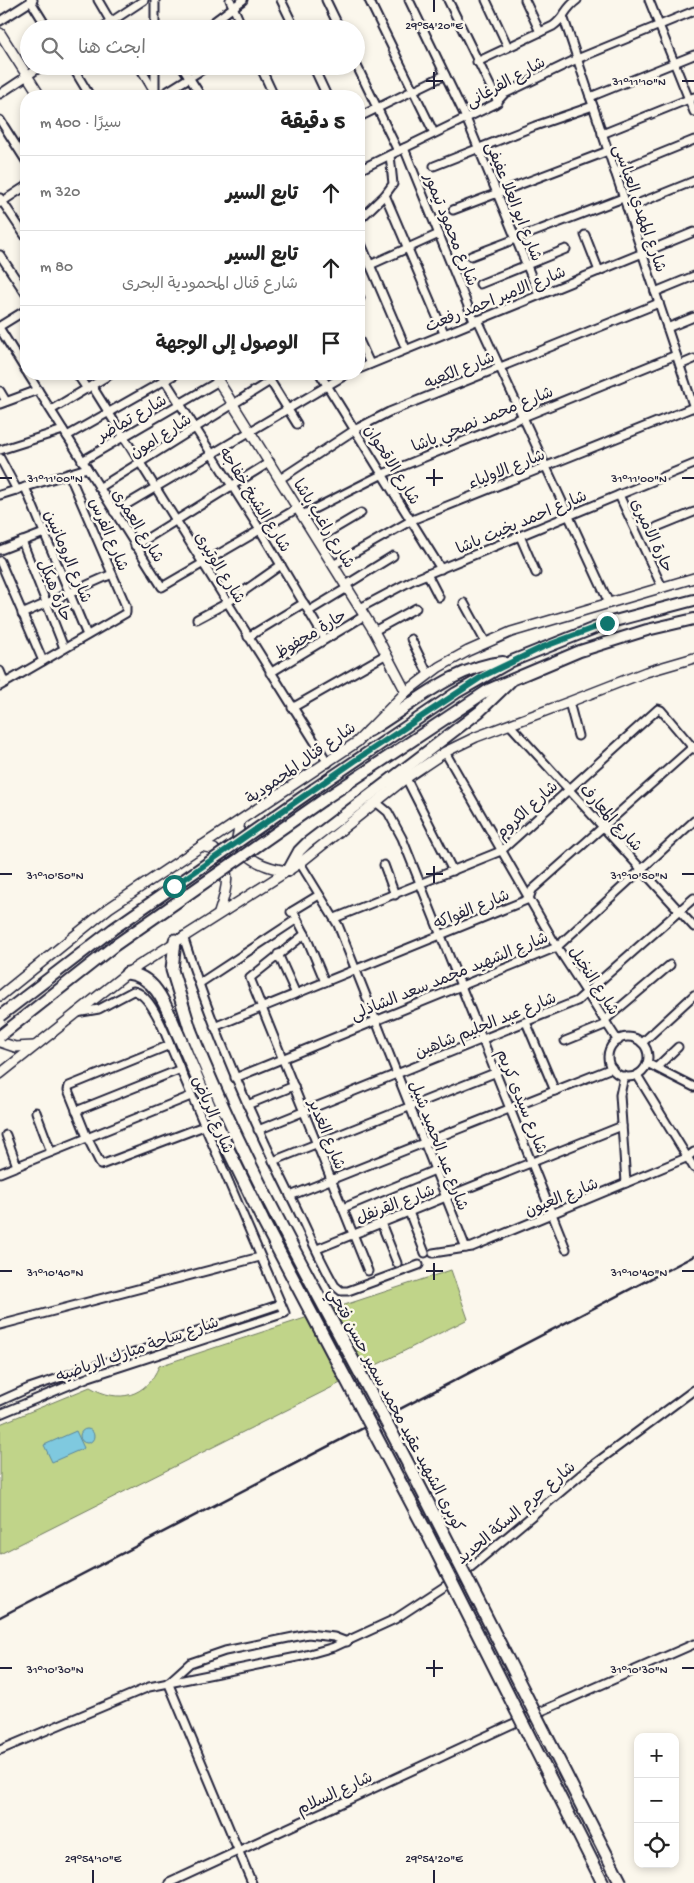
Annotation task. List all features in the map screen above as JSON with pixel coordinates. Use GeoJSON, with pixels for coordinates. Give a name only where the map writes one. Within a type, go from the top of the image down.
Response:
{"type":"FeatureCollection","features":[{"type":"Feature","properties":{"kind":"main road"},"geometry":{"type":"LineString","coordinates":[[0,1016],[113,929],[456,693],[512,661],[607,623],[694,600]]}},
{"type":"Feature","properties":{"kind":"main road"},"geometry":{"type":"LineString","coordinates":[[0,1036],[114,946],[323,800],[466,704],[514,678],[613,640],[694,618]]}},
{"type":"Feature","properties":{"kind":"main road"},"geometry":{"type":"LineString","coordinates":[[369,731],[466,672],[488,664],[512,661]]}},
{"type":"Feature","properties":{"kind":"main road"},"geometry":{"type":"LineString","coordinates":[[288,871],[299,851],[307,843],[478,712],[514,678]]}},
{"type":"Feature","properties":{"kind":"main road","name":"كوبرى الشهيد عقيد محمد سمير حسن فتحي"},"geometry":{"type":"LineString","coordinates":[[179,938],[172,970],[190,1029],[221,1102],[255,1173],[440,1524],[621,1883]]}},
{"type":"Feature","properties":{"kind":"main road","name":"كوبرى الشهيد عقيد محمد سمير حسن فتحي"},"geometry":{"type":"LineString","coordinates":[[127,973],[140,976],[156,988],[227,1147],[263,1221],[427,1533],[603,1883]]}},
{"type":"Feature","properties":{"kind":"street"},"geometry":{"type":"LineString","coordinates":[[0,21],[31,0],[43,20]]}},
{"type":"Feature","properties":{"kind":"street"},"geometry":{"type":"LineString","coordinates":[[98,0],[110,20]]}},
{"type":"Feature","properties":{"kind":"street"},"geometry":{"type":"LineString","coordinates":[[155,0],[156,20]]}},
{"type":"Feature","properties":{"kind":"street"},"geometry":{"type":"LineString","coordinates":[[231,3],[243,0]]}},
{"type":"Feature","properties":{"kind":"street"},"geometry":{"type":"LineString","coordinates":[[291,20],[282,2],[292,0]]}},
{"type":"Feature","properties":{"kind":"street"},"geometry":{"type":"LineString","coordinates":[[326,0],[336,20]]}},
{"type":"Feature","properties":{"kind":"street"},"geometry":{"type":"LineString","coordinates":[[369,0],[434,133]]}},
{"type":"Feature","properties":{"kind":"street","name":"شارع ابو العلا عفيفى"},"geometry":{"type":"LineString","coordinates":[[409,0],[466,118],[539,295]]}},
{"type":"Feature","properties":{"kind":"street"},"geometry":{"type":"LineString","coordinates":[[448,0],[498,102]]}},
{"type":"Feature","properties":{"kind":"street"},"geometry":{"type":"LineString","coordinates":[[486,0],[508,48]]}},
{"type":"Feature","properties":{"kind":"street"},"geometry":{"type":"LineString","coordinates":[[525,0],[540,32]]}},
{"type":"Feature","properties":{"kind":"street"},"geometry":{"type":"LineString","coordinates":[[477,62],[557,23],[568,2],[577,0]]}},
{"type":"Feature","properties":{"kind":"street"},"geometry":{"type":"LineString","coordinates":[[649,0],[674,63],[691,98],[694,112]]}},
{"type":"Feature","properties":{"kind":"street"},"geometry":{"type":"LineString","coordinates":[[114,20],[141,1]]}},
{"type":"Feature","properties":{"kind":"street"},"geometry":{"type":"LineString","coordinates":[[217,20],[227,13],[231,3]]}},
{"type":"Feature","properties":{"kind":"street"},"geometry":{"type":"LineString","coordinates":[[231,3],[239,20]]}},
{"type":"Feature","properties":{"kind":"street","name":"شارع الفرغانى"},"geometry":{"type":"LineString","coordinates":[[365,165],[498,102],[504,94],[577,59],[694,11]]}},
{"type":"Feature","properties":{"kind":"street","name":"شارع المهدي العباسى"},"geometry":{"type":"LineString","coordinates":[[562,16],[694,405]]}},
{"type":"Feature","properties":{"kind":"street"},"geometry":{"type":"LineString","coordinates":[[0,33],[20,65]]}},
{"type":"Feature","properties":{"kind":"street"},"geometry":{"type":"LineString","coordinates":[[590,97],[694,55]]}},
{"type":"Feature","properties":{"kind":"street"},"geometry":{"type":"LineString","coordinates":[[77,75],[86,90]]}},
{"type":"Feature","properties":{"kind":"street"},"geometry":{"type":"LineString","coordinates":[[145,75],[154,90]]}},
{"type":"Feature","properties":{"kind":"street"},"geometry":{"type":"LineString","coordinates":[[156,75],[157,90]]}},
{"type":"Feature","properties":{"kind":"street"},"geometry":{"type":"LineString","coordinates":[[187,75],[196,90]]}},
{"type":"Feature","properties":{"kind":"street"},"geometry":{"type":"LineString","coordinates":[[166,90],[194,75]]}},
{"type":"Feature","properties":{"kind":"street"},"geometry":{"type":"LineString","coordinates":[[264,75],[271,90]]}},
{"type":"Feature","properties":{"kind":"street"},"geometry":{"type":"LineString","coordinates":[[317,75],[324,90]]}},
{"type":"Feature","properties":{"kind":"street","name":"شارع محمود تيمور"},"geometry":{"type":"LineString","coordinates":[[361,75],[377,108],[401,149],[476,321],[524,416],[609,603]]}},
{"type":"Feature","properties":{"kind":"street"},"geometry":{"type":"LineString","coordinates":[[365,114],[445,75]]}},
{"type":"Feature","properties":{"kind":"street"},"geometry":{"type":"LineString","coordinates":[[0,94],[27,76],[36,90]]}},
{"type":"Feature","properties":{"kind":"street"},"geometry":{"type":"LineString","coordinates":[[602,134],[691,98]]}},
{"type":"Feature","properties":{"kind":"street"},"geometry":{"type":"LineString","coordinates":[[434,166],[592,106]]}},
{"type":"Feature","properties":{"kind":"street"},"geometry":{"type":"LineString","coordinates":[[0,120],[20,152]]}},
{"type":"Feature","properties":{"kind":"street"},"geometry":{"type":"LineString","coordinates":[[615,172],[694,140]]}},
{"type":"Feature","properties":{"kind":"street"},"geometry":{"type":"LineString","coordinates":[[453,210],[496,192],[608,151]]}},
{"type":"Feature","properties":{"kind":"street"},"geometry":{"type":"LineString","coordinates":[[365,214],[385,195],[393,184],[394,177],[390,154]]}},
{"type":"Feature","properties":{"kind":"street"},"geometry":{"type":"LineString","coordinates":[[627,208],[694,181]]}},
{"type":"Feature","properties":{"kind":"street"},"geometry":{"type":"LineString","coordinates":[[20,190],[1,201],[20,228]]}},
{"type":"Feature","properties":{"kind":"street"},"geometry":{"type":"LineString","coordinates":[[385,195],[444,333]]}},
{"type":"Feature","properties":{"kind":"street"},"geometry":{"type":"LineString","coordinates":[[471,256],[623,198]]}},
{"type":"Feature","properties":{"kind":"street","name":"شارع الامير احمد رفعت"},"geometry":{"type":"LineString","coordinates":[[365,366],[694,232]]}},
{"type":"Feature","properties":{"kind":"street"},"geometry":{"type":"LineString","coordinates":[[370,265],[439,234]]}},
{"type":"Feature","properties":{"kind":"street"},"geometry":{"type":"LineString","coordinates":[[585,235],[599,270]]}},
{"type":"Feature","properties":{"kind":"street"},"geometry":{"type":"LineString","coordinates":[[480,284],[566,249]]}},
{"type":"Feature","properties":{"kind":"street"},"geometry":{"type":"LineString","coordinates":[[365,253],[406,349]]}},
{"type":"Feature","properties":{"kind":"street"},"geometry":{"type":"LineString","coordinates":[[0,255],[20,285]]}},
{"type":"Feature","properties":{"kind":"street"},"geometry":{"type":"LineString","coordinates":[[655,292],[694,276]]}},
{"type":"Feature","properties":{"kind":"street","name":"شارع الكعبه"},"geometry":{"type":"LineString","coordinates":[[280,479],[356,429],[389,412],[659,303]]}},
{"type":"Feature","properties":{"kind":"street"},"geometry":{"type":"LineString","coordinates":[[0,328],[20,314]]}},
{"type":"Feature","properties":{"kind":"street"},"geometry":{"type":"LineString","coordinates":[[667,328],[694,317]]}},
{"type":"Feature","properties":{"kind":"street","name":"شارع العمرى"},"geometry":{"type":"LineString","coordinates":[[0,328],[20,361]]}},
{"type":"Feature","properties":{"kind":"street"},"geometry":{"type":"LineString","coordinates":[[365,353],[370,364]]}},
{"type":"Feature","properties":{"kind":"street","name":"شارع محمد نصحي باشا"},"geometry":{"type":"LineString","coordinates":[[163,587],[260,530],[300,511],[383,474],[676,355]]}},
{"type":"Feature","properties":{"kind":"street"},"geometry":{"type":"LineString","coordinates":[[680,365],[694,360]]}},
{"type":"Feature","properties":{"kind":"street","name":"شارع العمرى"},"geometry":{"type":"LineString","coordinates":[[32,380],[135,546],[163,587]]}},
{"type":"Feature","properties":{"kind":"street","name":"شارع الوتيرى"},"geometry":{"type":"LineString","coordinates":[[83,380],[108,412],[328,763]]}},
{"type":"Feature","properties":{"kind":"street"},"geometry":{"type":"LineString","coordinates":[[51,410],[101,380]]}},
{"type":"Feature","properties":{"kind":"street"},"geometry":{"type":"LineString","coordinates":[[0,450],[65,433],[108,412],[158,380]]}},
{"type":"Feature","properties":{"kind":"street","name":"شارع الشيخ خفاجه"},"geometry":{"type":"LineString","coordinates":[[165,380],[260,530],[325,640]]}},
{"type":"Feature","properties":{"kind":"street","name":"شارع تماضر"},"geometry":{"type":"LineString","coordinates":[[82,461],[180,404],[213,380]]}},
{"type":"Feature","properties":{"kind":"street","name":"شارع راغب باشا"},"geometry":{"type":"LineString","coordinates":[[219,380],[374,631],[406,692]]}},
{"type":"Feature","properties":{"kind":"street","name":"شارع الاقحوان"},"geometry":{"type":"LineString","coordinates":[[324,380],[441,569]]}},
{"type":"Feature","properties":{"kind":"street"},"geometry":{"type":"LineString","coordinates":[[114,512],[335,380]]}},
{"type":"Feature","properties":{"kind":"street"},"geometry":{"type":"LineString","coordinates":[[270,381],[297,424]]}},
{"type":"Feature","properties":{"kind":"street","name":"شارع امون"},"geometry":{"type":"LineString","coordinates":[[99,488],[270,381]]}},
{"type":"Feature","properties":{"kind":"street"},"geometry":{"type":"LineString","coordinates":[[0,391],[3,403],[38,390]]}},
{"type":"Feature","properties":{"kind":"street","name":"شارع الاولياء"},"geometry":{"type":"LineString","coordinates":[[333,565],[412,520],[694,405]]}},
{"type":"Feature","properties":{"kind":"street"},"geometry":{"type":"LineString","coordinates":[[0,458],[17,490]]}},
{"type":"Feature","properties":{"kind":"street"},"geometry":{"type":"LineString","coordinates":[[135,546],[270,462]]}},
{"type":"Feature","properties":{"kind":"street","name":"شارع احمد بخيت باشا"},"geometry":{"type":"LineString","coordinates":[[362,612],[426,574],[694,464]]}},
{"type":"Feature","properties":{"kind":"street"},"geometry":{"type":"LineString","coordinates":[[0,495],[87,468]]}},
{"type":"Feature","properties":{"kind":"street","name":"شارع الفرس"},"geometry":{"type":"LineString","coordinates":[[68,474],[126,606],[126,613],[87,635]]}},
{"type":"Feature","properties":{"kind":"street","name":"شارع الرومانيين"},"geometry":{"type":"LineString","coordinates":[[25,487],[87,635]]}},
{"type":"Feature","properties":{"kind":"street","name":"حارة الاميرى"},"geometry":{"type":"LineString","coordinates":[[619,495],[662,587]]}},
{"type":"Feature","properties":{"kind":"street"},"geometry":{"type":"LineString","coordinates":[[657,527],[694,512]]}},
{"type":"Feature","properties":{"kind":"street"},"geometry":{"type":"LineString","coordinates":[[317,539],[361,513]]}},
{"type":"Feature","properties":{"kind":"street"},"geometry":{"type":"LineString","coordinates":[[0,550],[44,533]]}},
{"type":"Feature","properties":{"kind":"street"},"geometry":{"type":"LineString","coordinates":[[520,536],[536,573]]}},
{"type":"Feature","properties":{"kind":"street","name":"حارة هيكل"},"geometry":{"type":"LineString","coordinates":[[22,542],[64,648]]}},
{"type":"Feature","properties":{"kind":"street"},"geometry":{"type":"LineString","coordinates":[[309,611],[394,556]]}},
{"type":"Feature","properties":{"kind":"street"},"geometry":{"type":"LineString","coordinates":[[0,561],[43,661]]}},
{"type":"Feature","properties":{"kind":"street"},"geometry":{"type":"LineString","coordinates":[[197,619],[227,603],[281,565]]}},
{"type":"Feature","properties":{"kind":"street"},"geometry":{"type":"LineString","coordinates":[[22,614],[112,574]]}},
{"type":"Feature","properties":{"kind":"street"},"geometry":{"type":"LineString","coordinates":[[426,574],[439,597]]}},
{"type":"Feature","properties":{"kind":"street","name":"شارع قنال المحمودية"},"geometry":{"type":"LineString","coordinates":[[0,996],[109,908],[328,763],[369,731],[406,692],[428,674],[486,643],[537,624],[694,578]]}},
{"type":"Feature","properties":{"kind":"street"},"geometry":{"type":"LineString","coordinates":[[248,637],[304,603]]}},
{"type":"Feature","properties":{"kind":"street"},"geometry":{"type":"LineString","coordinates":[[464,603],[486,643]]}},
{"type":"Feature","properties":{"kind":"street"},"geometry":{"type":"LineString","coordinates":[[374,631],[416,608]]}},
{"type":"Feature","properties":{"kind":"street","name":"حارة محفوظ"},"geometry":{"type":"LineString","coordinates":[[270,673],[325,640],[362,612]]}},
{"type":"Feature","properties":{"kind":"street"},"geometry":{"type":"LineString","coordinates":[[0,671],[2,684],[87,635]]}},
{"type":"Feature","properties":{"kind":"street"},"geometry":{"type":"LineString","coordinates":[[411,639],[428,674]]}},
{"type":"Feature","properties":{"kind":"street"},"geometry":{"type":"LineString","coordinates":[[292,708],[385,655]]}},
{"type":"Feature","properties":{"kind":"street"},"geometry":{"type":"LineString","coordinates":[[0,1074],[127,973],[179,938],[300,863],[406,778],[446,752],[476,737],[654,670],[694,658]]}},
{"type":"Feature","properties":{"kind":"street"},"geometry":{"type":"LineString","coordinates":[[569,702],[578,736]]}},
{"type":"Feature","properties":{"kind":"street","name":"شارع الكروم"},"geometry":{"type":"LineString","coordinates":[[335,918],[501,851],[656,710],[660,709],[694,747]]}},
{"type":"Feature","properties":{"kind":"street","name":"شارع المعارف"},"geometry":{"type":"LineString","coordinates":[[510,725],[694,927]]}},
{"type":"Feature","properties":{"kind":"street","name":"شارع الفواكه"},"geometry":{"type":"LineString","coordinates":[[214,1027],[529,899],[532,890],[694,747]]}},
{"type":"Feature","properties":{"kind":"street","name":"شارع النخيل"},"geometry":{"type":"LineString","coordinates":[[446,752],[529,899],[618,1041]]}},
{"type":"Feature","properties":{"kind":"street"},"geometry":{"type":"LineString","coordinates":[[406,778],[453,871]]}},
{"type":"Feature","properties":{"kind":"street","name":"شارع سيدى كريم"},"geometry":{"type":"LineString","coordinates":[[377,803],[388,812],[396,825],[442,934],[566,1249]]}},
{"type":"Feature","properties":{"kind":"street"},"geometry":{"type":"LineString","coordinates":[[240,821],[237,839],[250,858],[264,866],[288,871]]}},
{"type":"Feature","properties":{"kind":"street","name":"شارع الشهيد محمد سعد الشاذلى"},"geometry":{"type":"LineString","coordinates":[[235,1078],[557,946],[694,821]]}},
{"type":"Feature","properties":{"kind":"street"},"geometry":{"type":"LineString","coordinates":[[201,846],[214,849],[227,869],[227,888],[219,913]]}},
{"type":"Feature","properties":{"kind":"street","name":"شارع عبد الحميد شبل"},"geometry":{"type":"LineString","coordinates":[[300,863],[335,918],[466,1248]]}},
{"type":"Feature","properties":{"kind":"street"},"geometry":{"type":"LineString","coordinates":[[384,865],[395,894]]}},
{"type":"Feature","properties":{"kind":"street"},"geometry":{"type":"LineString","coordinates":[[319,895],[292,911],[305,934],[325,982]]}},
{"type":"Feature","properties":{"kind":"street","name":"شارع عبد الحليم شاهين"},"geometry":{"type":"LineString","coordinates":[[258,1130],[577,1001],[694,898]]}},
{"type":"Feature","properties":{"kind":"street"},"geometry":{"type":"LineString","coordinates":[[200,983],[297,919]]}},
{"type":"Feature","properties":{"kind":"street"},"geometry":{"type":"LineString","coordinates":[[296,994],[278,954],[305,934]]}},
{"type":"Feature","properties":{"kind":"street"},"geometry":{"type":"LineString","coordinates":[[179,938],[200,983],[214,1027],[246,1105],[333,1283],[341,1291],[348,1291],[419,1265]]}},
{"type":"Feature","properties":{"kind":"street","name":"شارع الغدير"},"geometry":{"type":"LineString","coordinates":[[278,954],[250,977],[368,1271]]}},
{"type":"Feature","properties":{"kind":"street"},"geometry":{"type":"LineString","coordinates":[[565,1041],[606,1022],[670,965]]}},
{"type":"Feature","properties":{"kind":"street","name":"شارع الرياض"},"geometry":{"type":"LineString","coordinates":[[76,1013],[99,1009],[130,991],[138,991],[153,1009],[285,1313]]}},
{"type":"Feature","properties":{"kind":"street"},"geometry":{"type":"LineString","coordinates":[[642,1043],[694,995]]}},
{"type":"Feature","properties":{"kind":"street"},"geometry":{"type":"LineString","coordinates":[[526,1022],[555,1091]]}},
{"type":"Feature","properties":{"kind":"street"},"geometry":{"type":"LineString","coordinates":[[633,1038],[642,1043],[647,1052],[647,1063],[637,1075],[624,1076],[612,1068],[609,1054],[618,1041],[633,1038]]}},
{"type":"Feature","properties":{"kind":"street"},"geometry":{"type":"LineString","coordinates":[[0,1042],[15,1047],[34,1046]]}},
{"type":"Feature","properties":{"kind":"street"},"geometry":{"type":"LineString","coordinates":[[170,1045],[68,1086],[76,1111],[99,1164],[102,1165],[204,1126]]}},
{"type":"Feature","properties":{"kind":"street"},"geometry":{"type":"LineString","coordinates":[[658,1067],[678,1047]]}},
{"type":"Feature","properties":{"kind":"street"},"geometry":{"type":"LineString","coordinates":[[647,1063],[694,1086]]}},
{"type":"Feature","properties":{"kind":"street"},"geometry":{"type":"LineString","coordinates":[[290,1196],[612,1068]]}},
{"type":"Feature","properties":{"kind":"street"},"geometry":{"type":"LineString","coordinates":[[76,1111],[181,1070]]}},
{"type":"Feature","properties":{"kind":"street"},"geometry":{"type":"LineString","coordinates":[[273,1162],[497,1072]]}},
{"type":"Feature","properties":{"kind":"street"},"geometry":{"type":"LineString","coordinates":[[637,1075],[686,1158],[694,1168]]}},
{"type":"Feature","properties":{"kind":"street"},"geometry":{"type":"LineString","coordinates":[[624,1076],[620,1095],[626,1183]]}},
{"type":"Feature","properties":{"kind":"street"},"geometry":{"type":"LineString","coordinates":[[246,1105],[294,1086]]}},
{"type":"Feature","properties":{"kind":"street"},"geometry":{"type":"LineString","coordinates":[[0,1173],[191,1096]]}},
{"type":"Feature","properties":{"kind":"street"},"geometry":{"type":"LineString","coordinates":[[36,1112],[51,1152]]}},
{"type":"Feature","properties":{"kind":"street","name":"شارع القرنفل"},"geometry":{"type":"LineString","coordinates":[[317,1249],[622,1126]]}},
{"type":"Feature","properties":{"kind":"street"},"geometry":{"type":"LineString","coordinates":[[6,1135],[17,1166]]}},
{"type":"Feature","properties":{"kind":"street","name":"شارع العيون"},"geometry":{"type":"LineString","coordinates":[[409,1212],[429,1253],[466,1248],[686,1158],[694,1152]]}},
{"type":"Feature","properties":{"kind":"street"},"geometry":{"type":"LineString","coordinates":[[343,1208],[435,1170]]}},
{"type":"Feature","properties":{"kind":"street"},"geometry":{"type":"LineString","coordinates":[[381,1223],[397,1264]]}},
{"type":"Feature","properties":{"kind":"street"},"geometry":{"type":"LineString","coordinates":[[0,1325],[260,1257]]}},
{"type":"Feature","properties":{"kind":"street","name":"شارع ساحة مبارك الرياضيه"},"geometry":{"type":"LineString","coordinates":[[0,1401],[29,1388],[281,1304]]}},
{"type":"Feature","properties":{"kind":"street","name":"شارع ساحة مبارك الرياضيه"},"geometry":{"type":"LineString","coordinates":[[2,1413],[89,1377],[285,1313]]}},
{"type":"Feature","properties":{"kind":"street","name":"شارع حرم السكة الحديد"},"geometry":{"type":"LineString","coordinates":[[0,1750],[141,1690],[168,1682],[261,1666],[318,1652],[346,1642],[396,1619],[441,1590],[589,1468],[694,1390]]}},
{"type":"Feature","properties":{"kind":"street"},"geometry":{"type":"LineString","coordinates":[[0,1401],[2,1413]]}},
{"type":"Feature","properties":{"kind":"street","name":"شارع حرم السكة الحديد"},"geometry":{"type":"LineString","coordinates":[[168,1682],[190,1663],[225,1651],[308,1634],[321,1634],[346,1642]]}},
{"type":"Feature","properties":{"kind":"street","name":"شارع السلام"},"geometry":{"type":"LineString","coordinates":[[169,1883],[510,1725],[694,1644]]}},
{"type":"Feature","properties":{"kind":"street"},"geometry":{"type":"LineString","coordinates":[[168,1682],[252,1883]]}},
{"type":"Feature","properties":{"kind":"green space"},"geometry":{"type":"Polygon","coordinates":[[[451,1270],[468,1319],[0,1554],[0,1424],[90,1387],[111,1395],[121,1396],[139,1391],[147,1385],[159,1366],[451,1270]]]}},
{"type":"Feature","properties":{"kind":"water"},"geometry":{"type":"Polygon","coordinates":[[[87,1429],[92,1431],[94,1436],[92,1441],[87,1443],[82,1441],[80,1436],[82,1431],[87,1429]]]}},
{"type":"Feature","properties":{"kind":"water"},"geometry":{"type":"Polygon","coordinates":[[[76,1431],[84,1448],[52,1462],[44,1445],[76,1431]]]}},
{"type":"Feature","properties":{"kind":"railway"},"geometry":{"type":"LineString","coordinates":[[0,1617],[694,1256]]}},
{"type":"Feature","properties":{"kind":"route"},"geometry":{"type":"LineString","coordinates":[[174,886],[356,760],[483,676],[543,647],[607,623]]}}]}
